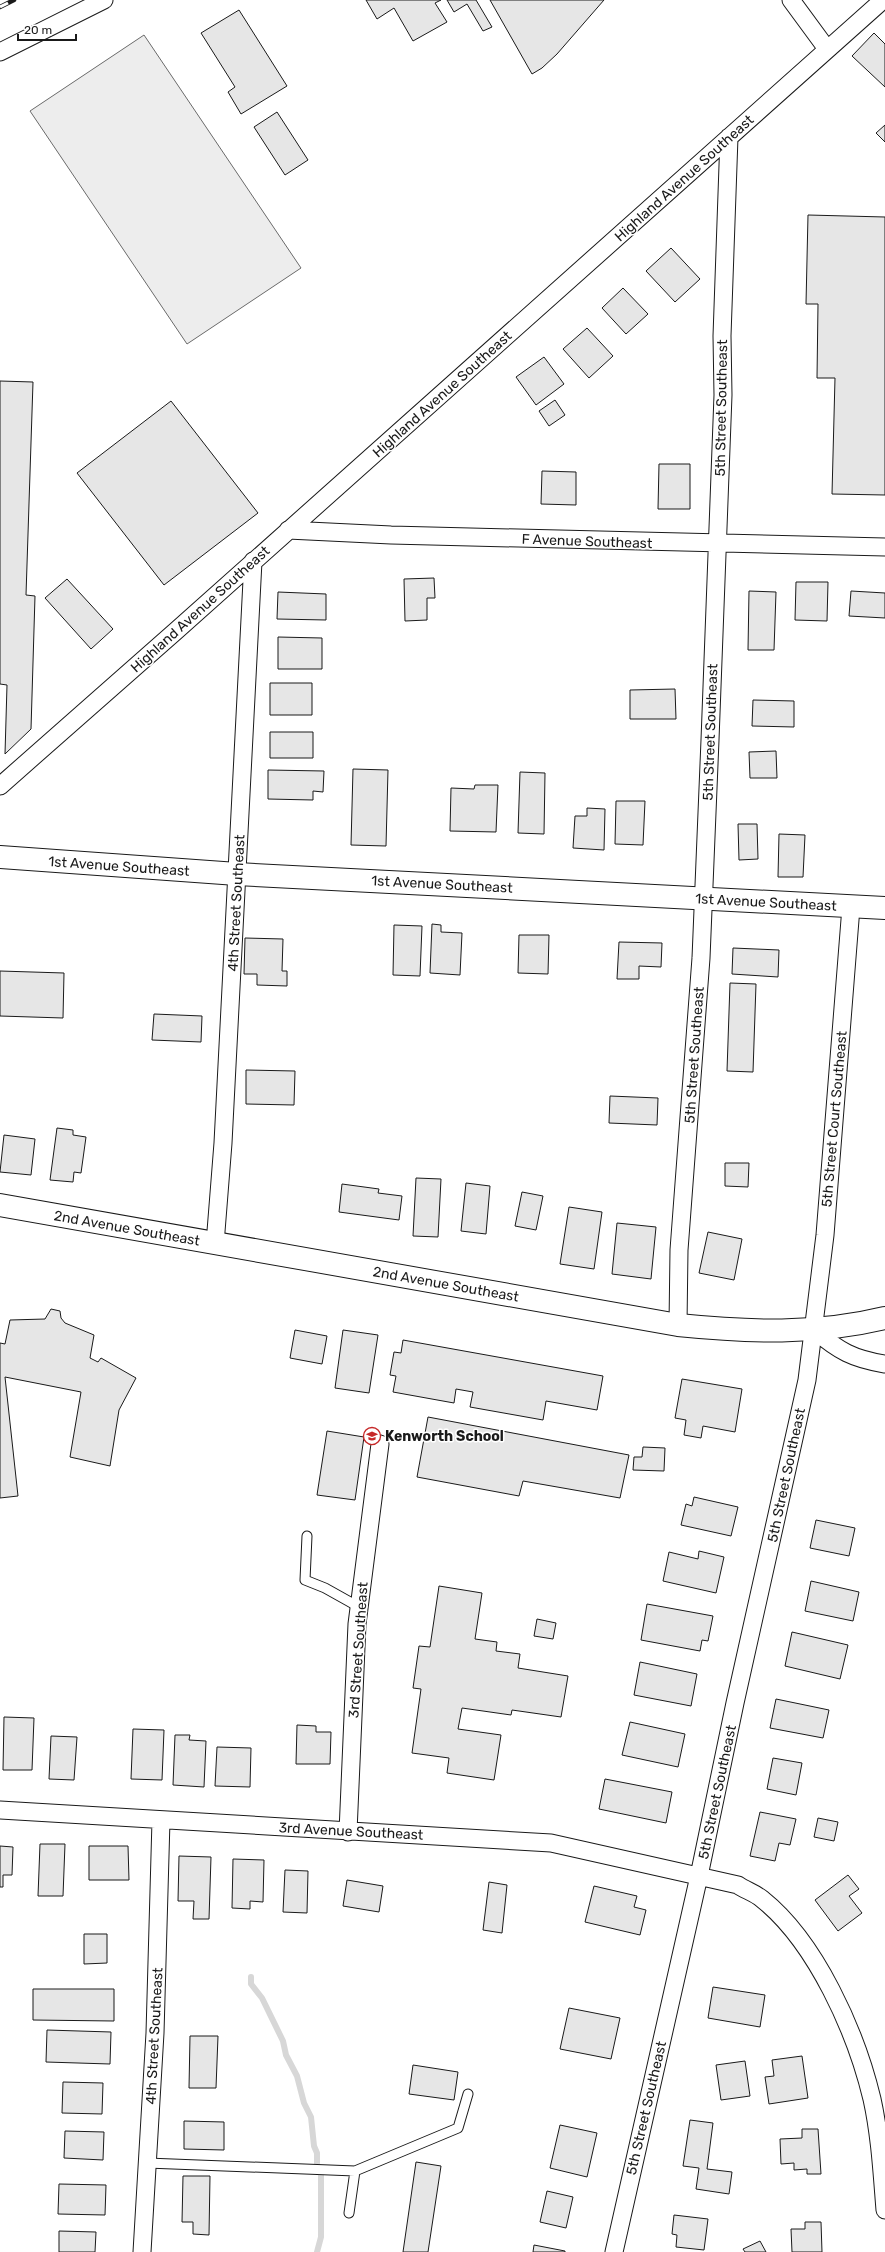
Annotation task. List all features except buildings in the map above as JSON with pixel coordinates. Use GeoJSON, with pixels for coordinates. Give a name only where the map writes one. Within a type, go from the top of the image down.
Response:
{"type":"FeatureCollection","features":[{"type":"Feature","properties":{"kind":"main road","name":"1st Avenue Southeast"},"geometry":{"type":"LineString","coordinates":[[0,857],[237,874],[885,908]]}},
{"type":"Feature","properties":{"kind":"main road","name":"2nd Avenue Southeast"},"geometry":{"type":"LineString","coordinates":[[0,1205],[678,1325],[775,1332],[814,1330],[885,1318]]}},
{"type":"Feature","properties":{"kind":"street"},"geometry":{"type":"LineString","coordinates":[[0,52],[104,0]]}},
{"type":"Feature","properties":{"kind":"street"},"geometry":{"type":"LineString","coordinates":[[791,0],[827,49]]}},
{"type":"Feature","properties":{"kind":"street","name":"Highland Avenue Southeast"},"geometry":{"type":"LineString","coordinates":[[0,786],[882,0]]}},
{"type":"Feature","properties":{"kind":"street","name":"5th Street Southeast"},"geometry":{"type":"LineString","coordinates":[[678,1325],[679,1250],[701,958],[718,545],[723,395],[722,336],[729,137]]}},
{"type":"Feature","properties":{"kind":"street","name":"F Avenue Southeast"},"geometry":{"type":"LineString","coordinates":[[288,530],[399,536],[718,545],[885,547]]}},
{"type":"Feature","properties":{"kind":"street","name":"4th Street Southeast"},"geometry":{"type":"LineString","coordinates":[[216,1244],[223,1143],[254,561]]}},
{"type":"Feature","properties":{"kind":"street","name":"5th Street Court Southeast"},"geometry":{"type":"LineString","coordinates":[[814,1330],[825,1235],[851,907]]}},
{"type":"Feature","properties":{"kind":"street"},"geometry":{"type":"LineString","coordinates":[[814,1330],[833,1346],[860,1360],[885,1364]]}},
{"type":"Feature","properties":{"kind":"street","name":"5th Street Southeast"},"geometry":{"type":"LineString","coordinates":[[614,2252],[699,1876],[735,1703],[806,1388],[814,1330]]}},
{"type":"Feature","properties":{"kind":"street","name":"3rd Street Southeast"},"geometry":{"type":"LineString","coordinates":[[348,1832],[359,1607],[380,1444]]}},
{"type":"Feature","properties":{"kind":"street","name":"3rd Avenue Southeast"},"geometry":{"type":"LineString","coordinates":[[0,1810],[551,1843],[738,1886],[761,1898],[795,1935],[810,1955],[834,1997],[857,2050],[872,2098],[880,2148],[885,2210]]}},
{"type":"Feature","properties":{"kind":"street","name":"4th Street Southeast"},"geometry":{"type":"LineString","coordinates":[[142,2252],[155,2033],[161,1820]]}},
{"type":"Feature","properties":{"kind":"lane"},"geometry":{"type":"LineString","coordinates":[[307,1536],[305,1580],[325,1588],[359,1607]]}},
{"type":"Feature","properties":{"kind":"lane"},"geometry":{"type":"LineString","coordinates":[[147,2163],[355,2171],[458,2128],[468,2094]]}},
{"type":"Feature","properties":{"kind":"lane"},"geometry":{"type":"LineString","coordinates":[[349,2213],[355,2171]]}},
{"type":"Feature","properties":{"kind":"shaded area"},"geometry":{"type":"Polygon","coordinates":[[[144,35],[301,268],[187,344],[30,111],[144,35]]]}},
{"type":"Feature","properties":{"kind":"waterway"},"geometry":{"type":"LineString","coordinates":[[251,1977],[251,1984],[262,1998],[283,2041],[286,2055],[297,2076],[304,2103],[311,2117],[314,2146],[317,2153],[317,2167]]}},
{"type":"Feature","properties":{"kind":"waterway"},"geometry":{"type":"LineString","coordinates":[[317,2252],[321,2237],[321,2174]]}},
{"type":"Feature","properties":{"kind":"railway"},"geometry":{"type":"LineString","coordinates":[[0,7],[14,0]]}},
{"type":"Feature","properties":{"kind":"place","name":"Kenworth School"},"geometry":{"type":"Point","coordinates":[372,1436]}}]}
